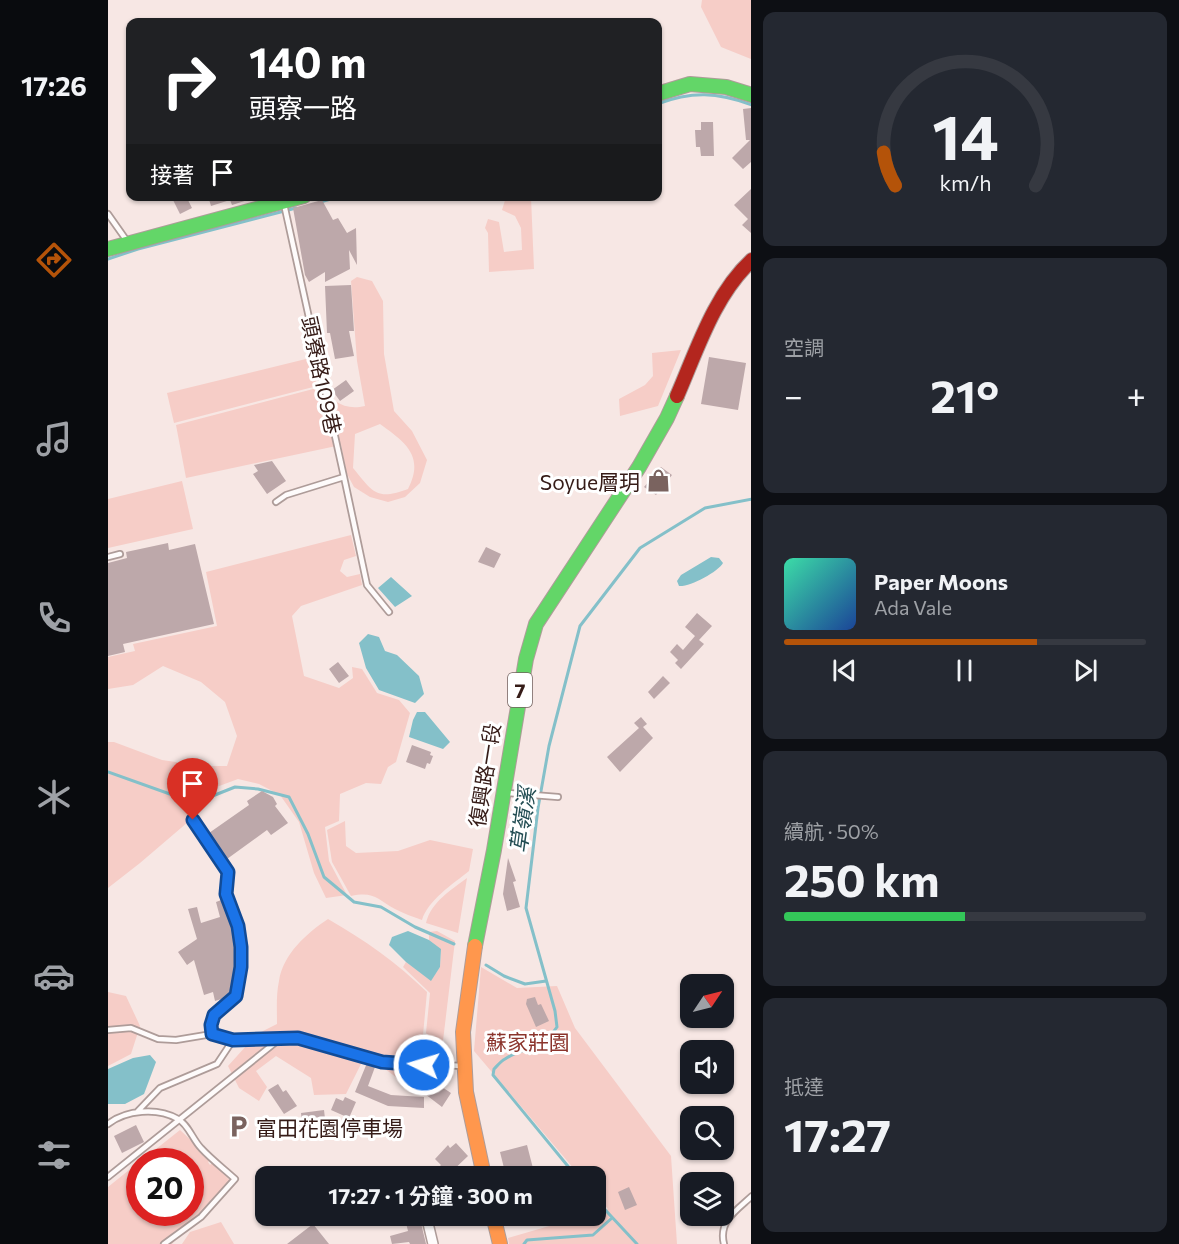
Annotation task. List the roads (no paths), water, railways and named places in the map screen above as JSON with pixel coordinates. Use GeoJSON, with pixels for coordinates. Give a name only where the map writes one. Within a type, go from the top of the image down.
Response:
{"type":"FeatureCollection","features":[{"type":"Feature","properties":{"kind":"main road"},"geometry":{"type":"LineString","coordinates":[[662,92],[690,84],[726,87],[751,95]]}},
{"type":"Feature","properties":{"kind":"main road"},"geometry":{"type":"LineString","coordinates":[[108,249],[283,201]]}},
{"type":"Feature","properties":{"kind":"main road","name":"復興路一段"},"geometry":{"type":"LineString","coordinates":[[482,1166],[466,1092],[463,1032],[475,944],[494,850],[502,793],[526,659],[536,624],[639,467],[667,418],[716,308],[738,273],[751,261]]}},
{"type":"Feature","properties":{"kind":"main road"},"geometry":{"type":"LineString","coordinates":[[496,1226],[500,1244]]}},
{"type":"Feature","properties":{"kind":"street"},"geometry":{"type":"LineString","coordinates":[[429,1226],[433,1244]]}},
{"type":"Feature","properties":{"kind":"lane","name":"頭寮路109巷"},"geometry":{"type":"LineString","coordinates":[[283,201],[367,585],[389,612]]}},
{"type":"Feature","properties":{"kind":"lane"},"geometry":{"type":"LineString","coordinates":[[108,214],[128,242]]}},
{"type":"Feature","properties":{"kind":"lane"},"geometry":{"type":"LineString","coordinates":[[276,502],[286,495],[344,477]]}},
{"type":"Feature","properties":{"kind":"lane"},"geometry":{"type":"LineString","coordinates":[[108,556],[120,554]]}},
{"type":"Feature","properties":{"kind":"lane"},"geometry":{"type":"LineString","coordinates":[[502,793],[558,797]]}},
{"type":"Feature","properties":{"kind":"lane"},"geometry":{"type":"LineString","coordinates":[[193,820],[228,872],[226,894],[238,926],[241,947],[241,967],[236,996],[214,1015],[211,1025],[212,1034]]}},
{"type":"Feature","properties":{"kind":"lane"},"geometry":{"type":"LineString","coordinates":[[108,1030],[131,1028],[158,1039],[176,1040],[212,1034],[233,1040],[298,1038],[382,1062],[463,1066]]}},
{"type":"Feature","properties":{"kind":"lane"},"geometry":{"type":"LineString","coordinates":[[108,1177],[281,1038]]}},
{"type":"Feature","properties":{"kind":"lane"},"geometry":{"type":"LineString","coordinates":[[137,1112],[160,1088],[217,1064],[233,1040]]}},
{"type":"Feature","properties":{"kind":"lane"},"geometry":{"type":"LineString","coordinates":[[108,1124],[123,1115],[137,1112],[160,1112],[180,1120],[200,1147],[235,1179],[201,1216],[164,1244]]}},
{"type":"Feature","properties":{"kind":"lane"},"geometry":{"type":"LineString","coordinates":[[724,1244],[722,1236],[728,1218],[734,1209],[751,1197]]}},
{"type":"Feature","properties":{"kind":"water"},"geometry":{"type":"Polygon","coordinates":[[[711,557],[719,558],[723,563],[716,571],[690,584],[679,586],[677,581],[681,575],[711,557]]]}},
{"type":"Feature","properties":{"kind":"water"},"geometry":{"type":"Polygon","coordinates":[[[391,577],[412,596],[395,607],[378,588],[391,577]]]}},
{"type":"Feature","properties":{"kind":"water"},"geometry":{"type":"Polygon","coordinates":[[[368,634],[379,637],[385,651],[397,655],[419,676],[424,694],[415,703],[379,690],[366,668],[359,643],[368,634]]]}},
{"type":"Feature","properties":{"kind":"water"},"geometry":{"type":"Polygon","coordinates":[[[417,712],[425,712],[450,742],[443,749],[409,737],[417,712]]]}},
{"type":"Feature","properties":{"kind":"water"},"geometry":{"type":"Polygon","coordinates":[[[408,931],[429,940],[441,949],[440,967],[431,981],[406,962],[389,945],[392,937],[408,931]]]}},
{"type":"Feature","properties":{"kind":"water"},"geometry":{"type":"Polygon","coordinates":[[[150,1055],[156,1062],[144,1094],[125,1104],[108,1104],[108,1069],[133,1058],[150,1055]]]}},
{"type":"Feature","properties":{"kind":"waterway"},"geometry":{"type":"LineString","coordinates":[[662,102],[693,95],[704,95],[751,105]]}},
{"type":"Feature","properties":{"kind":"waterway"},"geometry":{"type":"LineString","coordinates":[[108,259],[296,208]]}},
{"type":"Feature","properties":{"kind":"waterway","name":"草嶺溪"},"geometry":{"type":"LineString","coordinates":[[568,1166],[493,1075],[494,1069],[502,1061],[545,1041],[557,1027],[555,1011],[526,908],[538,808],[549,746],[580,626],[640,548],[705,508],[751,499]]}},
{"type":"Feature","properties":{"kind":"waterway"},"geometry":{"type":"LineString","coordinates":[[108,772],[195,803],[235,787],[258,789],[289,797],[308,834],[324,877],[354,902],[381,907],[415,927],[454,944]]}},
{"type":"Feature","properties":{"kind":"waterway"},"geometry":{"type":"LineString","coordinates":[[486,965],[504,976],[525,984],[546,981]]}},
{"type":"Feature","properties":{"kind":"waterway","name":"草嶺溪"},"geometry":{"type":"LineString","coordinates":[[606,1211],[637,1244]]}},
{"type":"Feature","properties":{"kind":"waterway"},"geometry":{"type":"LineString","coordinates":[[524,1244],[527,1240],[593,1235],[612,1218]]}},
{"type":"Feature","properties":{"kind":"place","name":"Soyue層玥"},"geometry":{"type":"Point","coordinates":[658,481]}},
{"type":"Feature","properties":{"kind":"place","name":"富田花園停車場"},"geometry":{"type":"Point","coordinates":[238,1127]}},
{"type":"Feature","properties":{"kind":"park label","name":"蘇家莊園"},"geometry":{"type":"Point","coordinates":[528,1041]}}]}
